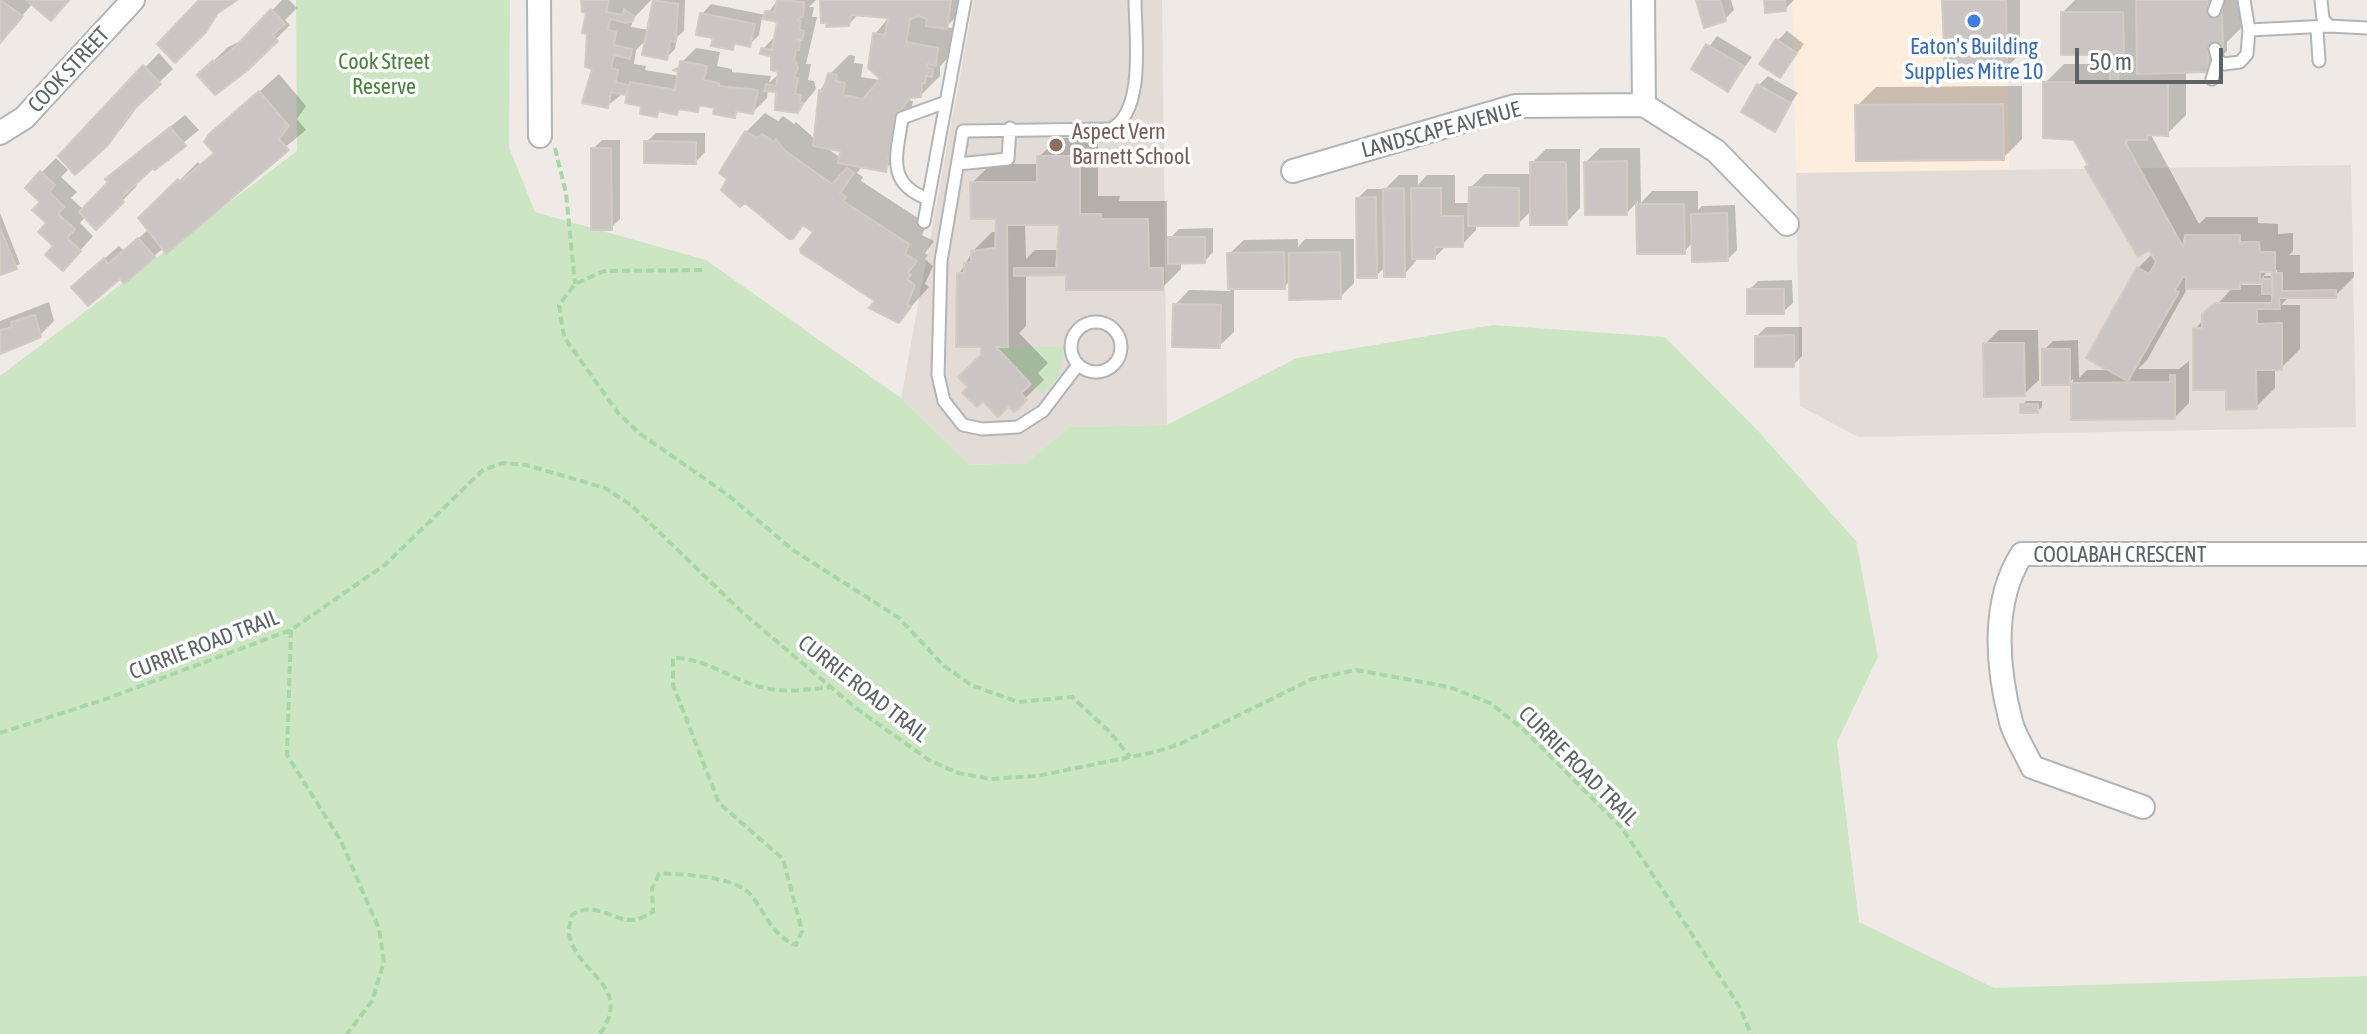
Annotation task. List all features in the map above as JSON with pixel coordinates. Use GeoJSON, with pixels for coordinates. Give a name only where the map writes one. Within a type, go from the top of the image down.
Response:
{"type":"FeatureCollection","features":[{"type":"Feature","properties":{"kind":"street","name":"COOK STREET"},"geometry":{"type":"LineString","coordinates":[[0,133],[24,118],[133,0]]}},
{"type":"Feature","properties":{"kind":"street"},"geometry":{"type":"LineString","coordinates":[[539,0],[540,136]]}},
{"type":"Feature","properties":{"kind":"street"},"geometry":{"type":"LineString","coordinates":[[1643,0],[1644,105],[1716,151],[1787,224]]}},
{"type":"Feature","properties":{"kind":"street","name":"LANDSCAPE AVENUE"},"geometry":{"type":"LineString","coordinates":[[1293,171],[1515,106],[1644,105]]}},
{"type":"Feature","properties":{"kind":"street","name":"COOLABAH CRESCENT"},"geometry":{"type":"LineString","coordinates":[[2143,807],[2032,767],[2011,724],[1998,630],[2008,577],[2022,554],[2367,554]]}},
{"type":"Feature","properties":{"kind":"lane"},"geometry":{"type":"LineString","coordinates":[[924,222],[965,0]]}},
{"type":"Feature","properties":{"kind":"lane"},"geometry":{"type":"LineString","coordinates":[[1078,365],[1043,411],[1018,427],[982,429],[963,425],[944,401],[938,375],[941,261],[963,131],[1111,129],[1128,113],[1135,94],[1135,0]]}},
{"type":"Feature","properties":{"kind":"lane"},"geometry":{"type":"LineString","coordinates":[[2212,79],[2217,55],[2235,64],[2245,59],[2249,30],[2244,0]]}},
{"type":"Feature","properties":{"kind":"lane"},"geometry":{"type":"LineString","coordinates":[[2319,61],[2323,27],[2321,0]]}},
{"type":"Feature","properties":{"kind":"lane"},"geometry":{"type":"LineString","coordinates":[[2249,30],[2367,28]]}},
{"type":"Feature","properties":{"kind":"lane"},"geometry":{"type":"LineString","coordinates":[[928,199],[913,194],[900,181],[896,164],[902,118],[946,102]]}},
{"type":"Feature","properties":{"kind":"lane"},"geometry":{"type":"LineString","coordinates":[[958,164],[1008,159],[1010,128]]}},
{"type":"Feature","properties":{"kind":"lane"},"geometry":{"type":"LineString","coordinates":[[1099,322],[1114,330],[1121,345],[1116,362],[1102,372],[1093,372],[1078,365],[1073,358],[1072,341],[1082,326],[1099,322]]}},
{"type":"Feature","properties":{"kind":"path"},"geometry":{"type":"LineString","coordinates":[[540,136],[557,150],[566,193],[575,284]]}},
{"type":"Feature","properties":{"kind":"path"},"geometry":{"type":"LineString","coordinates":[[702,270],[621,269],[592,275],[575,284],[559,305],[564,337],[618,413],[639,433],[728,495],[793,550],[899,618],[943,665],[971,685],[1018,702],[1072,697],[1110,732],[1130,757]]}},
{"type":"Feature","properties":{"kind":"path","name":"CURRIE ROAD TRAIL"},"geometry":{"type":"LineString","coordinates":[[0,733],[103,700],[291,630],[386,564],[483,470],[503,463],[526,465],[605,488],[631,505],[743,613],[830,687],[929,760],[958,773],[990,779],[1037,776],[1180,744],[1312,679],[1334,672],[1357,670],[1449,687],[1490,703],[1524,730],[1622,828],[1739,1006],[1751,1034]]}},
{"type":"Feature","properties":{"kind":"path"},"geometry":{"type":"LineString","coordinates":[[291,630],[287,755],[341,841],[379,929],[384,962],[372,1001],[347,1034]]}},
{"type":"Feature","properties":{"kind":"path"},"geometry":{"type":"LineString","coordinates":[[600,1034],[609,1021],[611,1002],[602,981],[579,954],[568,934],[572,915],[581,909],[602,910],[635,920],[653,912],[652,889],[659,874],[678,873],[722,881],[748,891],[781,939],[796,945],[802,931],[783,859],[719,803],[673,685],[673,658],[691,658],[761,687],[800,691],[830,687]]}},
{"type":"Feature","properties":{"kind":"shaded area","name":"Aspect Vern Barnett School"},"geometry":{"type":"Polygon","coordinates":[[[974,0],[1162,0],[1167,425],[1069,427],[1026,463],[970,465],[901,398],[974,0]]]}},
{"type":"Feature","properties":{"kind":"shaded area"},"geometry":{"type":"Polygon","coordinates":[[[1792,0],[2006,0],[2009,169],[1796,173],[1792,0]]]}},
{"type":"Feature","properties":{"kind":"shaded area"},"geometry":{"type":"Polygon","coordinates":[[[2351,165],[2356,427],[1858,437],[1800,406],[1796,173],[2351,165]]]}},
{"type":"Feature","properties":{"kind":"green space","name":"Cook Street Reserve"},"geometry":{"type":"Polygon","coordinates":[[[296,0],[510,0],[509,147],[535,212],[706,260],[901,398],[970,465],[1026,463],[1069,427],[1167,425],[1297,358],[1493,325],[1665,337],[1759,432],[1856,541],[1878,657],[1837,742],[1859,922],[1994,988],[2367,976],[2367,1034],[0,1034],[0,376],[297,151],[296,0]]]}},
{"type":"Feature","properties":{"kind":"green space"},"geometry":{"type":"Polygon","coordinates":[[[996,347],[1065,347],[1060,374],[1043,394],[996,347]]]}},
{"type":"Feature","properties":{"kind":"building"},"geometry":{"type":"Polygon","coordinates":[[[0,0],[23,16],[0,43],[0,0]]]}},
{"type":"Feature","properties":{"kind":"building"},"geometry":{"type":"Polygon","coordinates":[[[26,0],[69,0],[51,21],[26,0]]]}},
{"type":"Feature","properties":{"kind":"building"},"geometry":{"type":"Polygon","coordinates":[[[199,0],[237,0],[217,14],[206,32],[175,63],[157,44],[199,0]]]}},
{"type":"Feature","properties":{"kind":"building"},"geometry":{"type":"Polygon","coordinates":[[[581,0],[609,0],[606,12],[623,15],[624,9],[634,16],[633,21],[626,23],[610,19],[608,30],[616,32],[614,45],[632,49],[630,59],[614,55],[611,68],[618,70],[616,82],[628,85],[626,95],[611,92],[608,108],[582,103],[592,69],[585,67],[587,34],[582,33],[586,13],[582,12],[581,0]]]}},
{"type":"Feature","properties":{"kind":"building"},"geometry":{"type":"Polygon","coordinates":[[[653,0],[678,4],[676,42],[670,41],[667,60],[642,55],[653,0]]]}},
{"type":"Feature","properties":{"kind":"building"},"geometry":{"type":"Polygon","coordinates":[[[777,0],[804,2],[803,16],[797,20],[801,21],[799,30],[804,31],[802,40],[797,40],[800,41],[799,50],[796,50],[794,59],[798,68],[794,77],[798,78],[795,94],[801,95],[800,102],[803,103],[798,113],[775,110],[776,92],[764,91],[766,84],[776,86],[778,72],[771,70],[771,56],[760,54],[761,48],[772,50],[777,22],[763,19],[765,11],[775,12],[777,0]]]}},
{"type":"Feature","properties":{"kind":"building"},"geometry":{"type":"Polygon","coordinates":[[[820,0],[951,0],[947,29],[926,26],[927,19],[919,16],[910,19],[906,42],[938,48],[936,66],[927,64],[926,67],[933,69],[932,77],[926,76],[925,83],[922,83],[921,97],[910,98],[893,119],[886,172],[838,163],[840,151],[813,146],[819,90],[823,91],[828,73],[837,75],[836,81],[845,83],[843,95],[863,99],[880,79],[868,68],[873,33],[885,35],[888,18],[851,15],[849,26],[826,27],[827,23],[821,23],[820,0]]]}},
{"type":"Feature","properties":{"kind":"building"},"geometry":{"type":"Polygon","coordinates":[[[1696,0],[1720,0],[1726,21],[1704,28],[1696,0]]]}},
{"type":"Feature","properties":{"kind":"building"},"geometry":{"type":"Polygon","coordinates":[[[1764,0],[1785,0],[1786,11],[1765,13],[1764,0]]]}},
{"type":"Feature","properties":{"kind":"building","name":"Eaton's Building Supplies Mitre 10"},"geometry":{"type":"Polygon","coordinates":[[[1942,0],[2006,0],[2007,70],[1945,71],[1942,0]]]}},
{"type":"Feature","properties":{"kind":"building"},"geometry":{"type":"Polygon","coordinates":[[[2136,0],[2208,0],[2209,12],[2222,11],[2223,49],[2208,49],[2209,72],[2137,74],[2136,0]]]}},
{"type":"Feature","properties":{"kind":"building"},"geometry":{"type":"Polygon","coordinates":[[[271,9],[285,24],[272,35],[278,41],[248,70],[215,95],[197,75],[213,60],[215,62],[231,51],[271,9]]]}},
{"type":"Feature","properties":{"kind":"building"},"geometry":{"type":"Polygon","coordinates":[[[2061,12],[2123,12],[2124,53],[2118,53],[2118,82],[2168,82],[2168,136],[2147,135],[2147,140],[2127,140],[2126,144],[2183,247],[2185,235],[2240,235],[2240,242],[2259,242],[2260,252],[2275,252],[2275,272],[2260,272],[2260,283],[2240,283],[2240,289],[2186,289],[2186,277],[2183,277],[2175,290],[2179,292],[2128,381],[2086,358],[2137,267],[2149,274],[2156,262],[2149,250],[2138,257],[2085,167],[2088,165],[2074,140],[2043,138],[2043,82],[2110,82],[2110,55],[2061,55],[2061,12]]]}},
{"type":"Feature","properties":{"kind":"building"},"geometry":{"type":"Polygon","coordinates":[[[700,13],[755,24],[750,47],[734,43],[733,50],[711,46],[713,38],[696,35],[700,13]]]}},
{"type":"Feature","properties":{"kind":"building"},"geometry":{"type":"Polygon","coordinates":[[[1776,39],[1797,53],[1780,78],[1759,64],[1776,39]]]}},
{"type":"Feature","properties":{"kind":"building"},"geometry":{"type":"Polygon","coordinates":[[[1706,44],[1744,66],[1728,92],[1691,69],[1706,44]]]}},
{"type":"Feature","properties":{"kind":"building"},"geometry":{"type":"Polygon","coordinates":[[[680,61],[707,66],[704,80],[719,83],[719,86],[758,90],[753,114],[736,111],[735,118],[713,114],[714,108],[699,105],[698,112],[678,109],[677,115],[658,111],[657,117],[640,114],[641,106],[625,103],[630,82],[675,90],[678,71],[673,70],[679,68],[680,61]]]}},
{"type":"Feature","properties":{"kind":"building"},"geometry":{"type":"Polygon","coordinates":[[[143,65],[161,84],[132,111],[108,145],[75,175],[58,156],[143,65]]]}},
{"type":"Feature","properties":{"kind":"building"},"geometry":{"type":"Polygon","coordinates":[[[1757,84],[1791,103],[1775,132],[1741,112],[1757,84]]]}},
{"type":"Feature","properties":{"kind":"building"},"geometry":{"type":"Polygon","coordinates":[[[259,91],[289,126],[279,139],[289,150],[166,254],[138,218],[178,179],[180,182],[214,153],[204,142],[209,134],[259,91]]]}},
{"type":"Feature","properties":{"kind":"building"},"geometry":{"type":"Polygon","coordinates":[[[2003,104],[2004,160],[1856,161],[1855,105],[2003,104]]]}},
{"type":"Feature","properties":{"kind":"building"},"geometry":{"type":"Polygon","coordinates":[[[170,127],[186,146],[155,170],[153,168],[121,198],[124,202],[96,230],[79,212],[108,182],[105,179],[170,127]]]}},
{"type":"Feature","properties":{"kind":"building"},"geometry":{"type":"Polygon","coordinates":[[[745,131],[757,138],[762,134],[774,142],[776,139],[784,150],[832,184],[847,168],[854,173],[840,193],[846,197],[843,201],[909,244],[905,254],[917,261],[907,279],[915,285],[907,304],[911,307],[899,323],[869,308],[875,301],[801,253],[800,249],[813,232],[803,225],[793,239],[789,239],[745,203],[740,207],[721,190],[727,179],[719,173],[745,131]]]}},
{"type":"Feature","properties":{"kind":"building"},"geometry":{"type":"Polygon","coordinates":[[[644,141],[696,142],[696,164],[644,163],[644,141]]]}},
{"type":"Feature","properties":{"kind":"building"},"geometry":{"type":"Polygon","coordinates":[[[591,148],[611,148],[612,230],[591,230],[591,148]]]}},
{"type":"Feature","properties":{"kind":"building"},"geometry":{"type":"Polygon","coordinates":[[[1037,156],[1080,156],[1080,214],[1101,214],[1101,219],[1148,219],[1149,268],[1163,268],[1163,290],[1066,290],[1066,275],[1014,276],[1014,268],[1056,268],[1059,225],[1007,225],[1008,347],[996,347],[1031,384],[1021,393],[1027,400],[1014,412],[1009,406],[998,417],[983,401],[977,407],[962,393],[968,387],[958,377],[981,355],[981,347],[956,347],[957,273],[964,273],[964,263],[971,262],[971,251],[995,248],[996,219],[971,219],[970,182],[1037,182],[1037,156]]]}},
{"type":"Feature","properties":{"kind":"building"},"geometry":{"type":"Polygon","coordinates":[[[1627,161],[1627,215],[1585,215],[1584,162],[1627,161]]]}},
{"type":"Feature","properties":{"kind":"building"},"geometry":{"type":"Polygon","coordinates":[[[1530,162],[1566,162],[1567,225],[1530,225],[1530,162]]]}},
{"type":"Feature","properties":{"kind":"building"},"geometry":{"type":"Polygon","coordinates":[[[40,171],[55,185],[49,192],[64,207],[58,214],[75,229],[67,238],[81,251],[63,271],[45,255],[53,246],[38,232],[46,223],[32,210],[40,202],[25,188],[40,171]]]}},
{"type":"Feature","properties":{"kind":"building"},"geometry":{"type":"Polygon","coordinates":[[[1469,187],[1519,188],[1519,226],[1468,226],[1469,187]]]}},
{"type":"Feature","properties":{"kind":"building"},"geometry":{"type":"Polygon","coordinates":[[[1404,188],[1405,277],[1384,277],[1383,189],[1404,188]]]}},
{"type":"Feature","properties":{"kind":"building"},"geometry":{"type":"Polygon","coordinates":[[[1411,188],[1441,188],[1441,216],[1463,216],[1463,247],[1435,247],[1435,259],[1412,259],[1411,188]]]}},
{"type":"Feature","properties":{"kind":"building"},"geometry":{"type":"Polygon","coordinates":[[[1376,197],[1377,278],[1357,278],[1356,198],[1376,197]]]}},
{"type":"Feature","properties":{"kind":"building"},"geometry":{"type":"Polygon","coordinates":[[[1636,204],[1684,204],[1685,254],[1637,254],[1636,204]]]}},
{"type":"Feature","properties":{"kind":"building"},"geometry":{"type":"Polygon","coordinates":[[[1727,213],[1728,261],[1692,262],[1691,214],[1727,213]]]}},
{"type":"Feature","properties":{"kind":"building"},"geometry":{"type":"Polygon","coordinates":[[[0,228],[17,269],[0,275],[0,228]]]}},
{"type":"Feature","properties":{"kind":"building"},"geometry":{"type":"Polygon","coordinates":[[[1168,237],[1205,237],[1205,263],[1168,264],[1168,237]]]}},
{"type":"Feature","properties":{"kind":"building"},"geometry":{"type":"Polygon","coordinates":[[[138,238],[155,257],[124,284],[120,279],[88,306],[71,287],[104,258],[108,264],[138,238]]]}},
{"type":"Feature","properties":{"kind":"building"},"geometry":{"type":"Polygon","coordinates":[[[1284,252],[1285,289],[1228,289],[1227,253],[1284,252]]]}},
{"type":"Feature","properties":{"kind":"building"},"geometry":{"type":"Polygon","coordinates":[[[1340,252],[1341,299],[1289,300],[1289,253],[1340,252]]]}},
{"type":"Feature","properties":{"kind":"building"},"geometry":{"type":"Polygon","coordinates":[[[2272,273],[2282,273],[2282,291],[2336,290],[2336,298],[2279,298],[2280,309],[2257,309],[2257,324],[2282,323],[2282,370],[2256,370],[2257,409],[2226,410],[2226,390],[2193,390],[2193,328],[2202,328],[2202,314],[2215,303],[2272,303],[2272,273]]]}},
{"type":"Feature","properties":{"kind":"building"},"geometry":{"type":"Polygon","coordinates":[[[2262,279],[2272,279],[2273,294],[2262,294],[2262,279]]]}},
{"type":"Feature","properties":{"kind":"building"},"geometry":{"type":"Polygon","coordinates":[[[1747,289],[1784,289],[1784,314],[1747,314],[1747,289]]]}},
{"type":"Feature","properties":{"kind":"building"},"geometry":{"type":"Polygon","coordinates":[[[1173,304],[1221,305],[1220,348],[1172,347],[1173,304]]]}},
{"type":"Feature","properties":{"kind":"building"},"geometry":{"type":"Polygon","coordinates":[[[35,315],[41,337],[0,354],[0,330],[12,327],[11,322],[35,315]]]}},
{"type":"Feature","properties":{"kind":"building"},"geometry":{"type":"Polygon","coordinates":[[[1794,335],[1794,367],[1755,367],[1755,336],[1794,335]]]}},
{"type":"Feature","properties":{"kind":"building"},"geometry":{"type":"Polygon","coordinates":[[[1983,343],[2024,343],[2025,396],[1984,397],[1983,343]]]}},
{"type":"Feature","properties":{"kind":"building"},"geometry":{"type":"Polygon","coordinates":[[[2042,349],[2070,349],[2070,385],[2042,385],[2042,349]]]}},
{"type":"Feature","properties":{"kind":"building"},"geometry":{"type":"Polygon","coordinates":[[[2170,375],[2175,375],[2175,419],[2071,420],[2071,383],[2170,382],[2170,375]]]}},
{"type":"Feature","properties":{"kind":"building"},"geometry":{"type":"Polygon","coordinates":[[[2020,404],[2038,404],[2038,413],[2020,413],[2020,404]]]}},
{"type":"Feature","properties":{"kind":"place","name":"Eaton's Building Supplies Mitre 10"},"geometry":{"type":"Point","coordinates":[1974,21]}},
{"type":"Feature","properties":{"kind":"place","name":"Aspect Vern Barnett School"},"geometry":{"type":"Point","coordinates":[1056,145]}}]}
